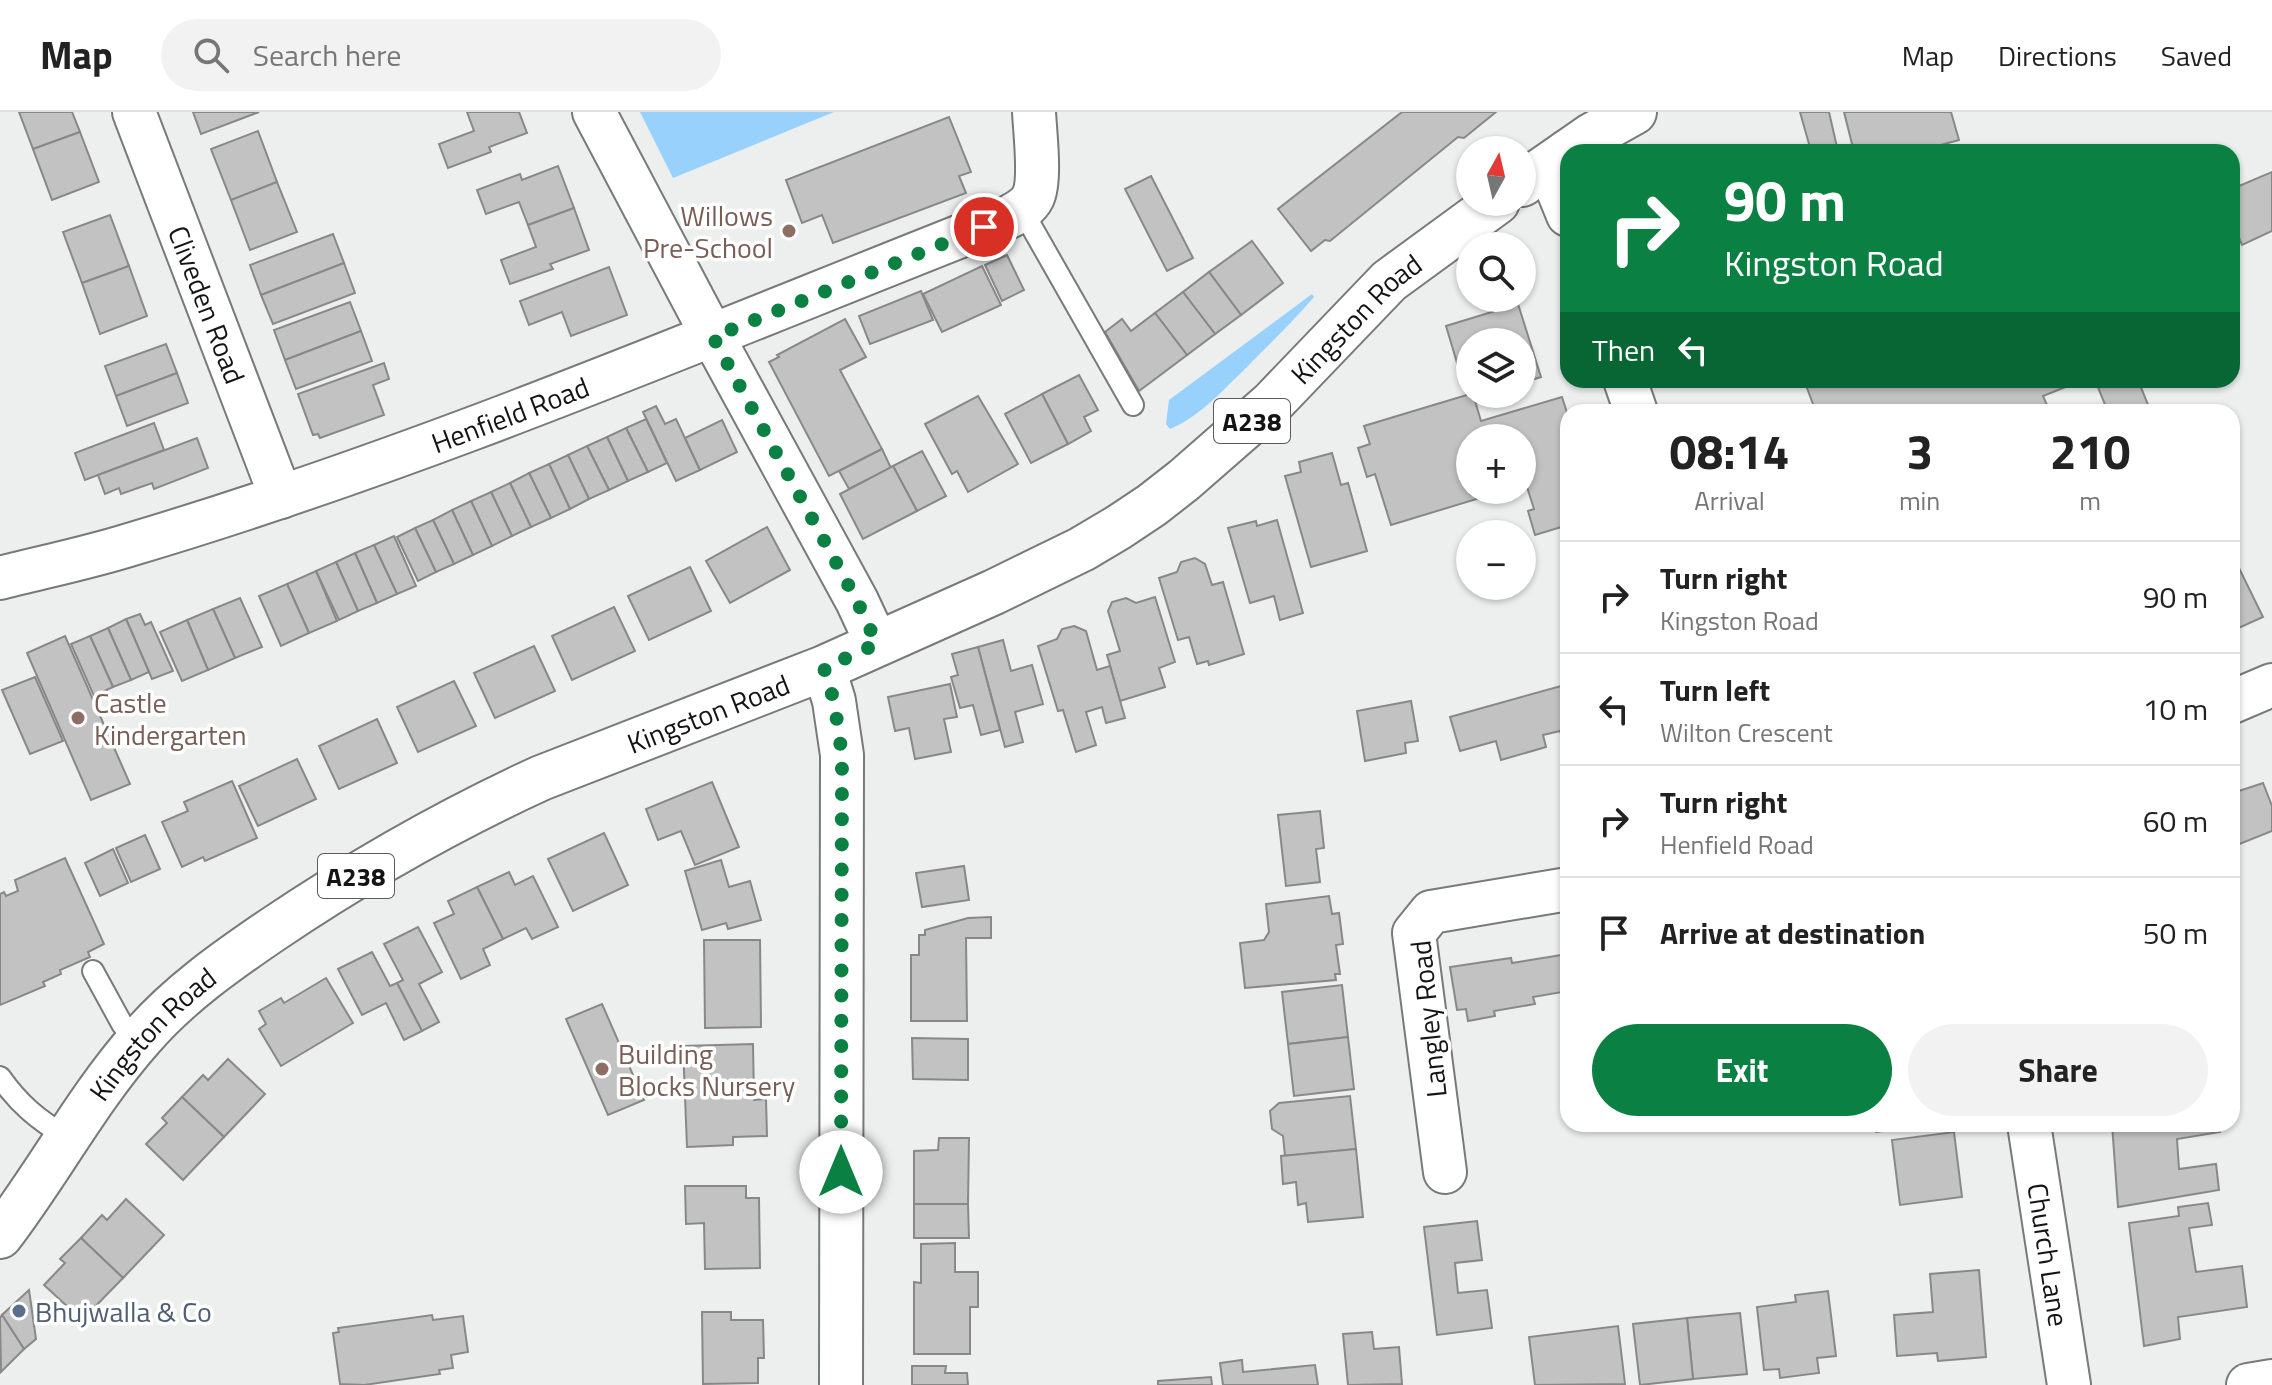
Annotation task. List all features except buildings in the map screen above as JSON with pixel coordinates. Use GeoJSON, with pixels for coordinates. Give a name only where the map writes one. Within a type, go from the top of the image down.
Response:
{"type":"FeatureCollection","features":[{"type":"Feature","properties":{"kind":"main road"},"geometry":{"type":"LineString","coordinates":[[1580,144],[1634,112]]}},
{"type":"Feature","properties":{"kind":"main road","name":"Kingston Road"},"geometry":{"type":"LineString","coordinates":[[0,1236],[28,1199],[67,1137],[137,1043],[194,986],[320,897],[425,835],[499,797],[824,668],[1082,549],[1152,505],[1272,403],[1389,281],[1478,216]]}},
{"type":"Feature","properties":{"kind":"street","name":"Cliveden Road"},"geometry":{"type":"LineString","coordinates":[[134,112],[281,497]]}},
{"type":"Feature","properties":{"kind":"street"},"geometry":{"type":"LineString","coordinates":[[594,112],[857,601],[877,644]]}},
{"type":"Feature","properties":{"kind":"street"},"geometry":{"type":"LineString","coordinates":[[1015,213],[1033,198],[1037,185],[1034,112]]}},
{"type":"Feature","properties":{"kind":"street"},"geometry":{"type":"LineString","coordinates":[[1551,164],[1560,191]]}},
{"type":"Feature","properties":{"kind":"street","name":"Henfield Road"},"geometry":{"type":"LineString","coordinates":[[0,578],[126,546],[349,474],[713,337],[1015,213]]}},
{"type":"Feature","properties":{"kind":"street"},"geometry":{"type":"LineString","coordinates":[[824,668],[834,701],[842,755],[841,1385]]}},
{"type":"Feature","properties":{"kind":"street"},"geometry":{"type":"LineString","coordinates":[[2240,699],[2272,685]]}},
{"type":"Feature","properties":{"kind":"street","name":"Langley Road"},"geometry":{"type":"LineString","coordinates":[[1445,1172],[1414,933],[1431,912],[1560,890]]}},
{"type":"Feature","properties":{"kind":"street","name":"Church Lane"},"geometry":{"type":"LineString","coordinates":[[2030,1132],[2069,1385]]}},
{"type":"Feature","properties":{"kind":"street"},"geometry":{"type":"LineString","coordinates":[[2248,1385],[2272,1381]]}},
{"type":"Feature","properties":{"kind":"lane"},"geometry":{"type":"LineString","coordinates":[[1015,213],[1133,405]]}},
{"type":"Feature","properties":{"kind":"lane"},"geometry":{"type":"LineString","coordinates":[[93,971],[122,1024],[137,1043]]}},
{"type":"Feature","properties":{"kind":"lane"},"geometry":{"type":"LineString","coordinates":[[0,1077],[15,1098],[43,1123],[67,1137]]}},
{"type":"Feature","properties":{"kind":"shaded area"},"geometry":{"type":"Polygon","coordinates":[[[640,112],[834,112],[673,178],[640,112]]]}},
{"type":"Feature","properties":{"kind":"shaded area"},"geometry":{"type":"Polygon","coordinates":[[[1312,294],[1314,297],[1297,316],[1218,395],[1191,418],[1170,429],[1166,424],[1169,400],[1312,294]]]}},
{"type":"Feature","properties":{"kind":"place","name":"Willows Pre-School"},"geometry":{"type":"Point","coordinates":[789,231]}},
{"type":"Feature","properties":{"kind":"place","name":"Castle Kindergarten"},"geometry":{"type":"Point","coordinates":[78,718]}},
{"type":"Feature","properties":{"kind":"place","name":"Building Blocks Nursery"},"geometry":{"type":"Point","coordinates":[602,1069]}},
{"type":"Feature","properties":{"kind":"place","name":"Bhujwalla & Co"},"geometry":{"type":"Point","coordinates":[19,1311]}},
{"type":"Feature","properties":{"kind":"route"},"geometry":{"type":"LineString","coordinates":[[841,1172],[842,755],[834,701],[824,668],[877,644],[857,601],[713,337],[984,227]]}}]}
